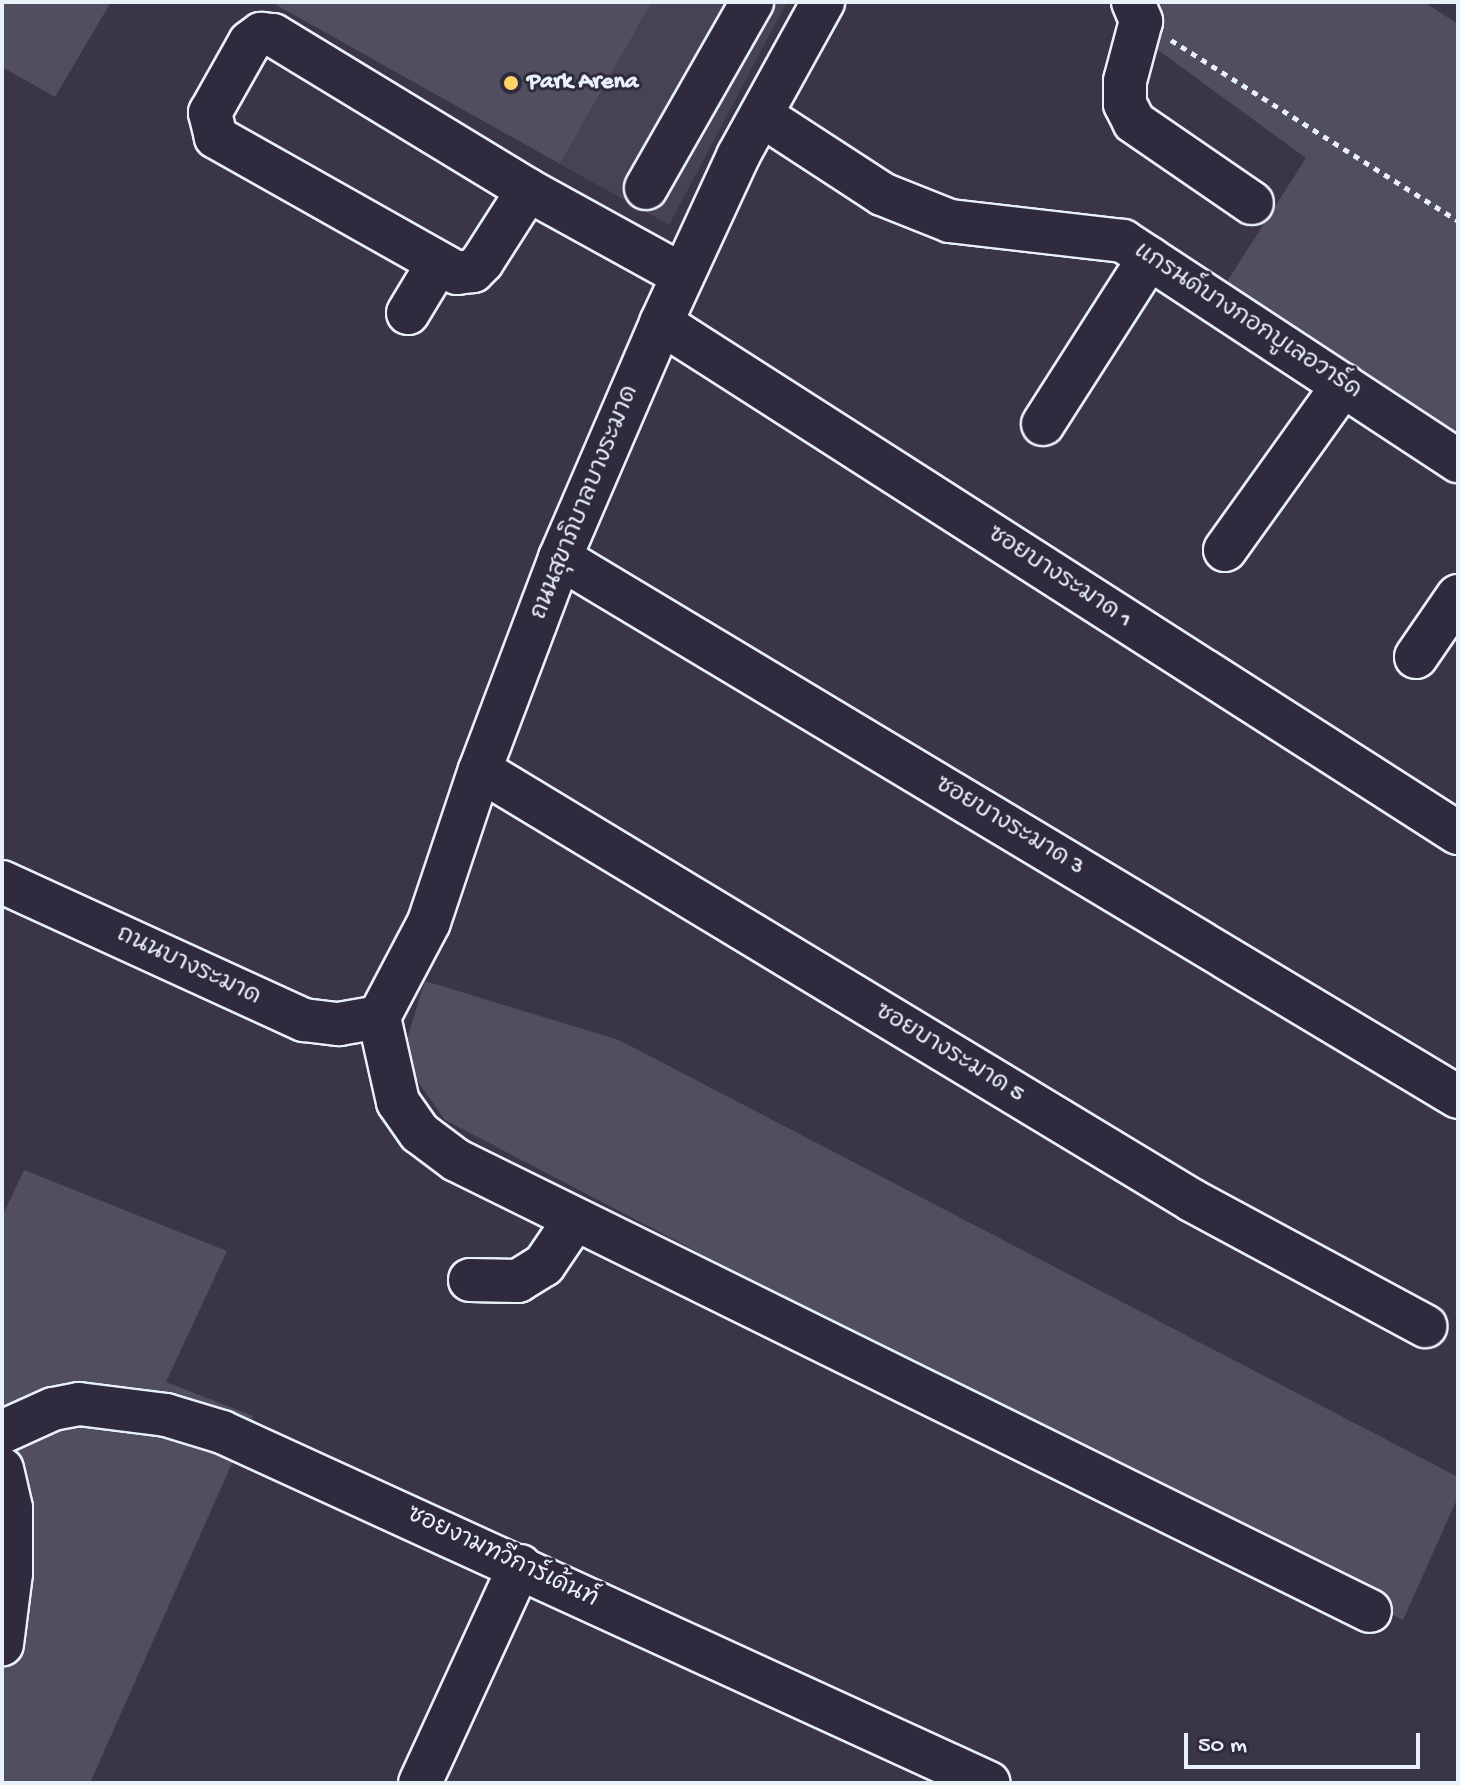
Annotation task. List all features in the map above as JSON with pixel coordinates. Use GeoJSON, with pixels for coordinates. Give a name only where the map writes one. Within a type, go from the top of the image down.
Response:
{"type":"FeatureCollection","features":[{"type":"Feature","properties":{"kind":"street"},"geometry":{"type":"LineString","coordinates":[[646,188],[752,2]]}},
{"type":"Feature","properties":{"kind":"street","name":"ถนนสุขาภิบาลบางระมาด"},"geometry":{"type":"LineString","coordinates":[[379,1017],[429,922],[480,770],[560,558],[661,323],[761,115],[823,2]]}},
{"type":"Feature","properties":{"kind":"street"},"geometry":{"type":"LineString","coordinates":[[1137,12],[1125,81],[1125,104],[1134,122],[1252,203]]}},
{"type":"Feature","properties":{"kind":"street"},"geometry":{"type":"LineString","coordinates":[[528,190],[473,271],[457,273],[437,265],[216,137],[210,113],[250,42],[261,34],[273,35],[528,190],[682,275]]}},
{"type":"Feature","properties":{"kind":"street","name":"แกรนด์บางกอกบูเลอวาร์ด"},"geometry":{"type":"LineString","coordinates":[[761,115],[882,194],[950,221],[1123,241],[1458,461]]}},
{"type":"Feature","properties":{"kind":"street"},"geometry":{"type":"LineString","coordinates":[[1043,424],[1149,258]]}},
{"type":"Feature","properties":{"kind":"street"},"geometry":{"type":"LineString","coordinates":[[408,313],[437,265]]}},
{"type":"Feature","properties":{"kind":"street","name":"ซอยบางระมาด 1"},"geometry":{"type":"LineString","coordinates":[[661,323],[1458,833]]}},
{"type":"Feature","properties":{"kind":"street"},"geometry":{"type":"LineString","coordinates":[[1225,550],[1343,385]]}},
{"type":"Feature","properties":{"kind":"street","name":"ซอยบางระมาด 3"},"geometry":{"type":"LineString","coordinates":[[560,558],[1458,1097]]}},
{"type":"Feature","properties":{"kind":"street"},"geometry":{"type":"LineString","coordinates":[[1416,657],[1458,596]]}},
{"type":"Feature","properties":{"kind":"street","name":"ซอยบางระมาด 5"},"geometry":{"type":"LineString","coordinates":[[480,770],[1193,1201],[1425,1326]]}},
{"type":"Feature","properties":{"kind":"street","name":"ถนนบางระมาด"},"geometry":{"type":"LineString","coordinates":[[2,882],[304,1020],[339,1024],[379,1017]]}},
{"type":"Feature","properties":{"kind":"street"},"geometry":{"type":"LineString","coordinates":[[379,1017],[398,1102],[420,1133],[456,1160],[1370,1611]]}},
{"type":"Feature","properties":{"kind":"street"},"geometry":{"type":"LineString","coordinates":[[470,1280],[518,1281],[544,1265],[575,1219]]}},
{"type":"Feature","properties":{"kind":"street","name":"ซอยงามทวีการ์เด้นท์"},"geometry":{"type":"LineString","coordinates":[[2,1432],[53,1409],[79,1404],[166,1415],[263,1447],[520,1566],[942,1773],[989,1783]]}},
{"type":"Feature","properties":{"kind":"street"},"geometry":{"type":"LineString","coordinates":[[2,1469],[11,1508],[11,1573],[2,1644]]}},
{"type":"Feature","properties":{"kind":"street"},"geometry":{"type":"LineString","coordinates":[[420,1783],[520,1566]]}},
{"type":"Feature","properties":{"kind":"path"},"geometry":{"type":"LineString","coordinates":[[1137,12],[1458,221]]}},
{"type":"Feature","properties":{"kind":"shaded area"},"geometry":{"type":"Polygon","coordinates":[[[2,2],[111,2],[55,97],[2,67],[2,2]]]}},
{"type":"Feature","properties":{"kind":"shaded area","name":"Park Arena"},"geometry":{"type":"Polygon","coordinates":[[[271,2],[652,2],[560,164],[271,2]]]}},
{"type":"Feature","properties":{"kind":"shaded area"},"geometry":{"type":"Polygon","coordinates":[[[652,2],[787,2],[669,225],[560,164],[652,2]]]}},
{"type":"Feature","properties":{"kind":"shaded area"},"geometry":{"type":"Polygon","coordinates":[[[1153,2],[1424,2],[1458,24],[1458,434],[1226,283],[1306,158],[1158,50],[1153,2]]]}},
{"type":"Feature","properties":{"kind":"shaded area"},"geometry":{"type":"Polygon","coordinates":[[[425,981],[619,1040],[1458,1477],[1458,1497],[1403,1620],[445,1120],[401,1058],[425,981]]]}},
{"type":"Feature","properties":{"kind":"shaded area"},"geometry":{"type":"Polygon","coordinates":[[[24,1170],[227,1251],[166,1382],[253,1416],[90,1783],[2,1783],[2,1217],[24,1170]]]}},
{"type":"Feature","properties":{"kind":"place","name":"Park Arena"},"geometry":{"type":"Point","coordinates":[511,83]}}]}
